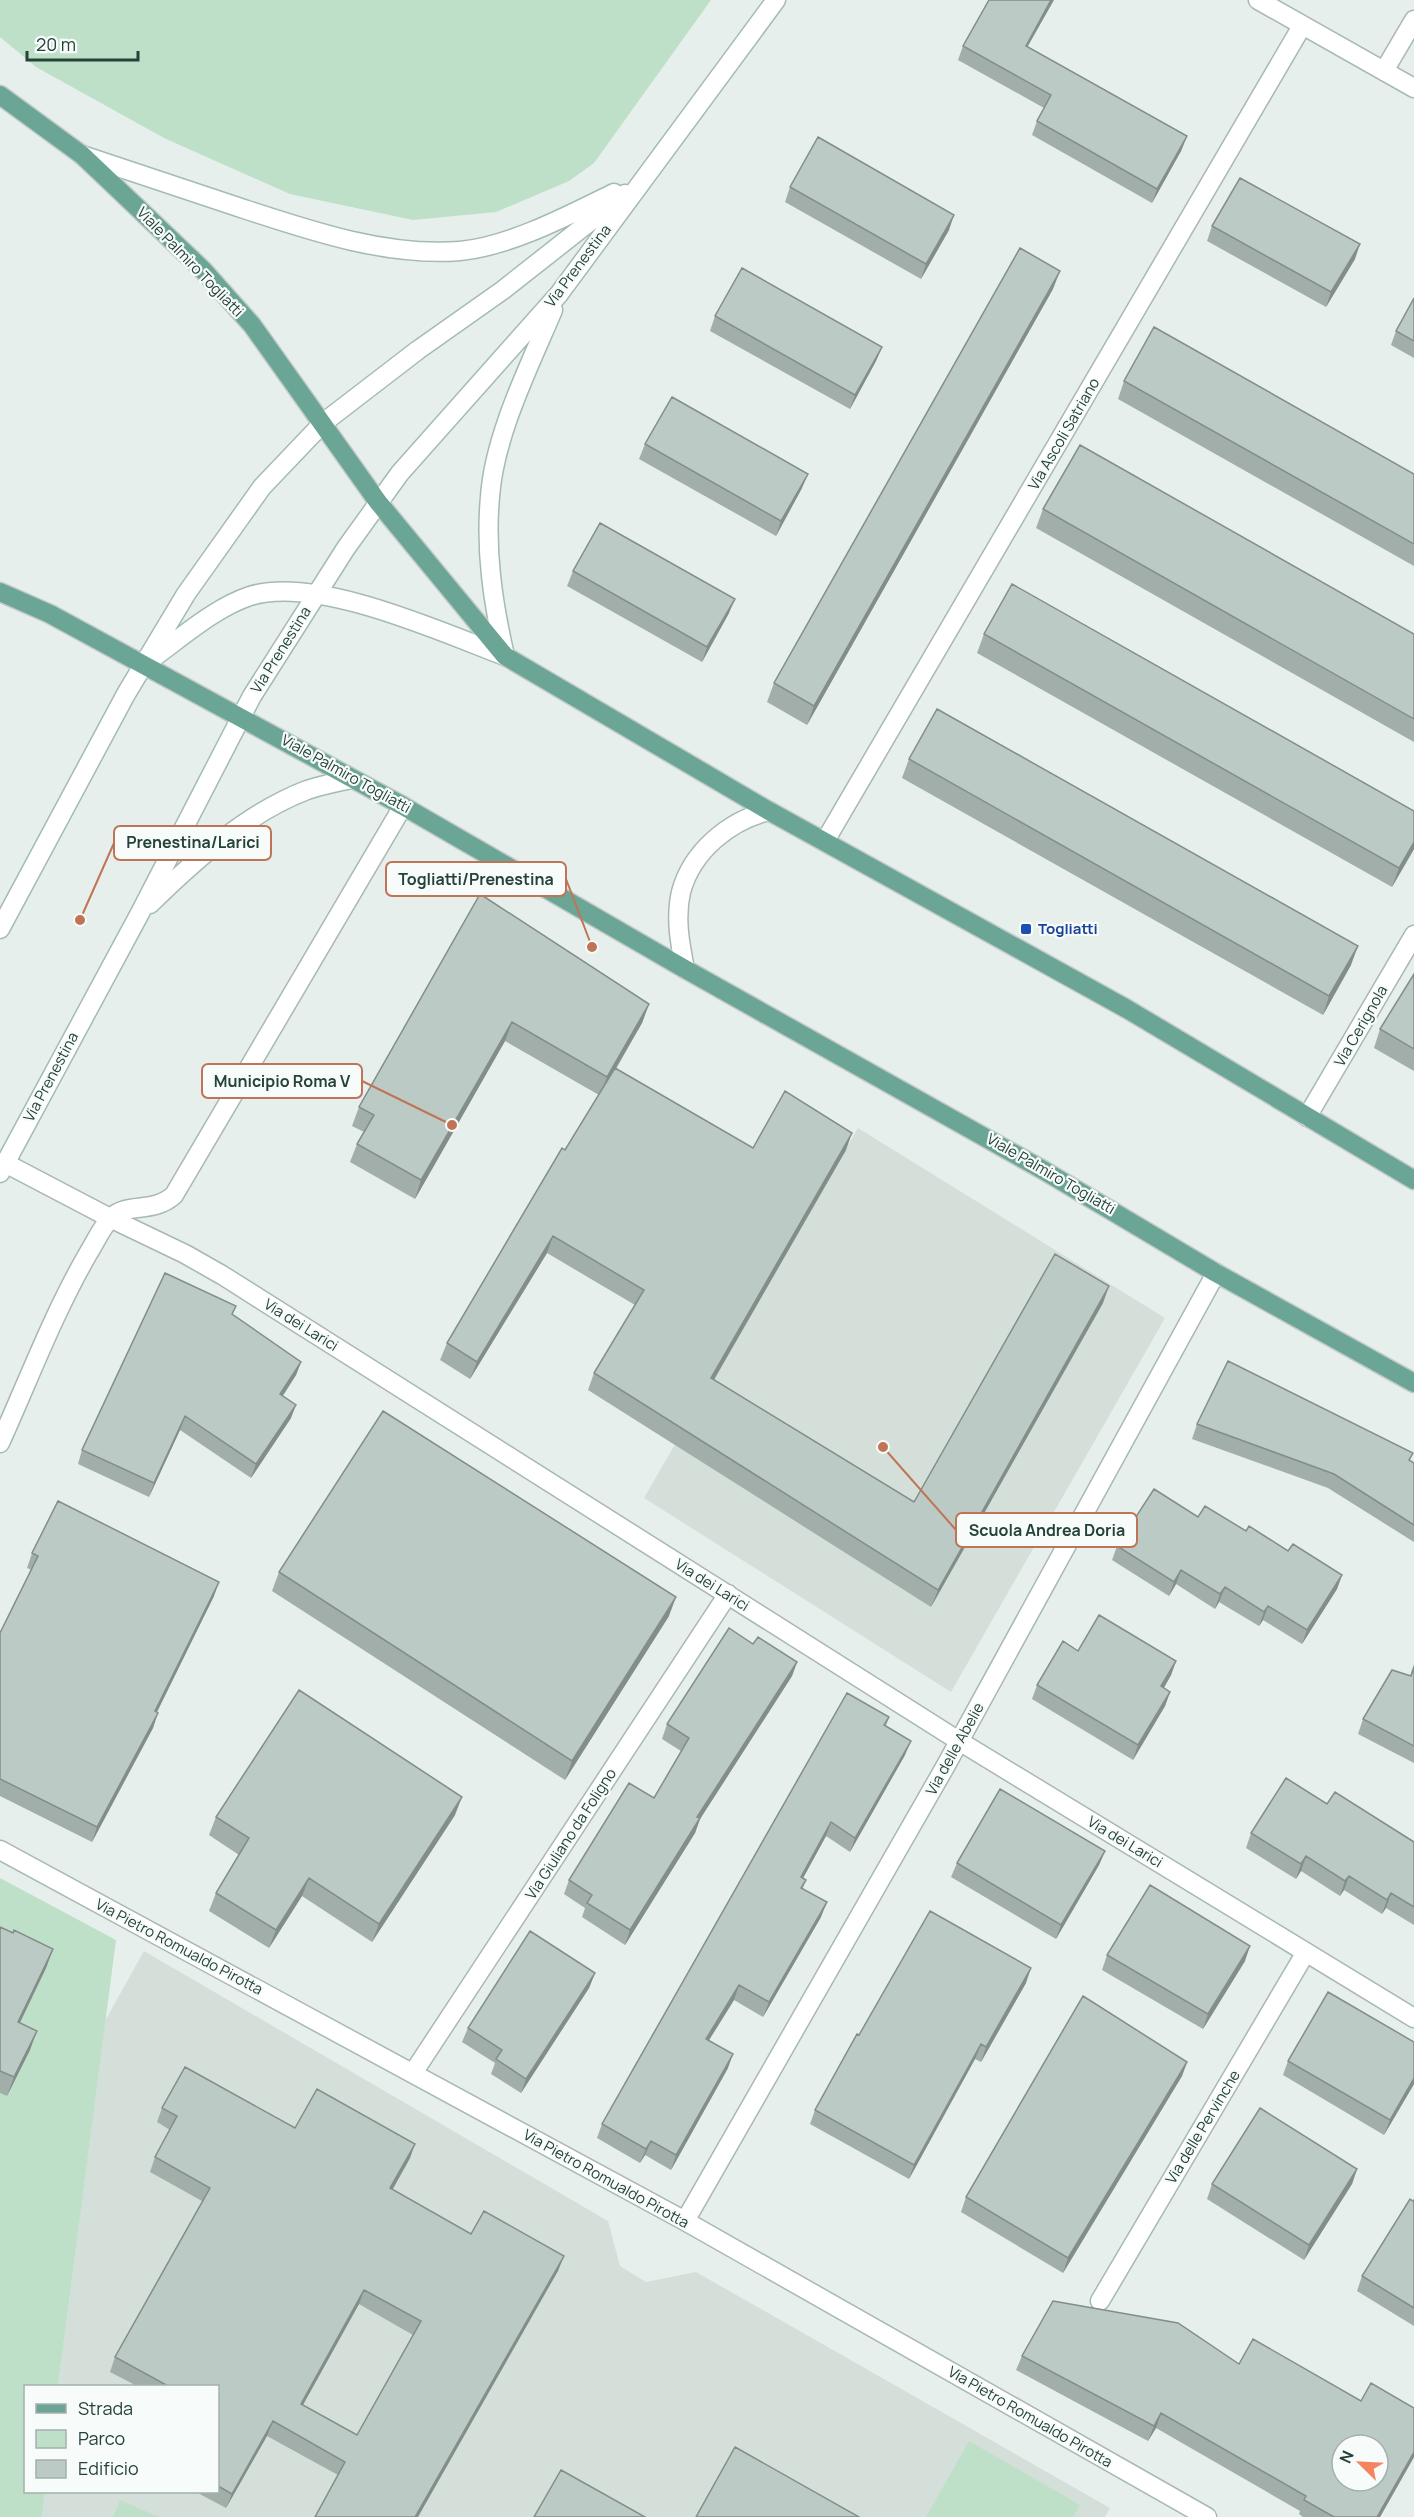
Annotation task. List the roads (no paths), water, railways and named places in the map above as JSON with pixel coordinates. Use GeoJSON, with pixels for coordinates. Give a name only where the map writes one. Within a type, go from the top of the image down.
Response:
{"type":"FeatureCollection","features":[{"type":"Feature","properties":{"kind":"main road","name":"Viale Palmiro Togliatti"},"geometry":{"type":"LineString","coordinates":[[0,95],[82,155],[203,270],[252,325],[378,502],[505,656],[769,811],[1127,1009],[1414,1180]]}},
{"type":"Feature","properties":{"kind":"main road","name":"Viale Palmiro Togliatti"},"geometry":{"type":"LineString","coordinates":[[0,592],[50,614],[404,806],[685,969],[1043,1170],[1216,1273],[1414,1383]]}},
{"type":"Feature","properties":{"kind":"street","name":"Via Prenestina"},"geometry":{"type":"LineString","coordinates":[[2,1168],[140,914],[241,716],[317,593],[378,502],[424,446],[559,294],[776,0]]}},
{"type":"Feature","properties":{"kind":"street"},"geometry":{"type":"LineString","coordinates":[[1258,0],[1414,88]]}},
{"type":"Feature","properties":{"kind":"street"},"geometry":{"type":"LineString","coordinates":[[1384,71],[1414,20]]}},
{"type":"Feature","properties":{"kind":"street","name":"Via Ascoli Satriano"},"geometry":{"type":"LineString","coordinates":[[825,841],[1302,26]]}},
{"type":"Feature","properties":{"kind":"street"},"geometry":{"type":"LineString","coordinates":[[82,155],[333,236],[426,252],[462,250],[510,238],[558,220],[643,180]]}},
{"type":"Feature","properties":{"kind":"street","name":"Via Prenestina"},"geometry":{"type":"LineString","coordinates":[[0,929],[106,731],[186,594],[233,525],[278,469],[323,423],[418,350],[502,290],[643,180]]}},
{"type":"Feature","properties":{"kind":"street"},"geometry":{"type":"LineString","coordinates":[[505,656],[489,564],[487,537],[490,496],[506,429],[559,294]]}},
{"type":"Feature","properties":{"kind":"street","name":"Viale Palmiro Togliatti"},"geometry":{"type":"LineString","coordinates":[[144,665],[212,616],[240,600],[274,591],[317,593],[426,626],[505,656]]}},
{"type":"Feature","properties":{"kind":"street"},"geometry":{"type":"LineString","coordinates":[[140,914],[193,864],[251,820],[304,791],[352,778]]}},
{"type":"Feature","properties":{"kind":"street"},"geometry":{"type":"LineString","coordinates":[[0,1443],[80,1267],[110,1218],[122,1211],[160,1205],[174,1195],[404,806]]}},
{"type":"Feature","properties":{"kind":"street"},"geometry":{"type":"LineString","coordinates":[[685,969],[678,939],[678,913],[681,893],[687,877],[694,864],[715,838],[739,820],[769,811]]}},
{"type":"Feature","properties":{"kind":"street","name":"Via Cerignola"},"geometry":{"type":"LineString","coordinates":[[1307,1117],[1414,935]]}},
{"type":"Feature","properties":{"kind":"street","name":"Via dei Larici"},"geometry":{"type":"LineString","coordinates":[[2,1168],[110,1218],[222,1275],[959,1741],[1414,2018]]}},
{"type":"Feature","properties":{"kind":"street","name":"Via delle Abelie"},"geometry":{"type":"LineString","coordinates":[[685,2221],[959,1741],[1216,1273]]}},
{"type":"Feature","properties":{"kind":"street","name":"Via Giuliano da Foligno"},"geometry":{"type":"LineString","coordinates":[[413,2073],[728,1594]]}},
{"type":"Feature","properties":{"kind":"street","name":"Via Pietro Romualdo Pirotta"},"geometry":{"type":"LineString","coordinates":[[0,1850],[685,2221],[1207,2517]]}},
{"type":"Feature","properties":{"kind":"street","name":"Via delle Pervinche"},"geometry":{"type":"LineString","coordinates":[[1100,2301],[1306,1952]]}},
{"type":"Feature","properties":{"kind":"place","name":"Prenestina/Larici"},"geometry":{"type":"Point","coordinates":[80,920]}},
{"type":"Feature","properties":{"kind":"place","name":"Togliatti"},"geometry":{"type":"Point","coordinates":[1026,929]}},
{"type":"Feature","properties":{"kind":"place","name":"Togliatti/Prenestina"},"geometry":{"type":"Point","coordinates":[592,947]}},
{"type":"Feature","properties":{"kind":"place","name":"Municipio Roma V"},"geometry":{"type":"Point","coordinates":[452,1125]}},
{"type":"Feature","properties":{"kind":"place","name":"Scuola Andrea Doria"},"geometry":{"type":"Point","coordinates":[883,1447]}}]}
